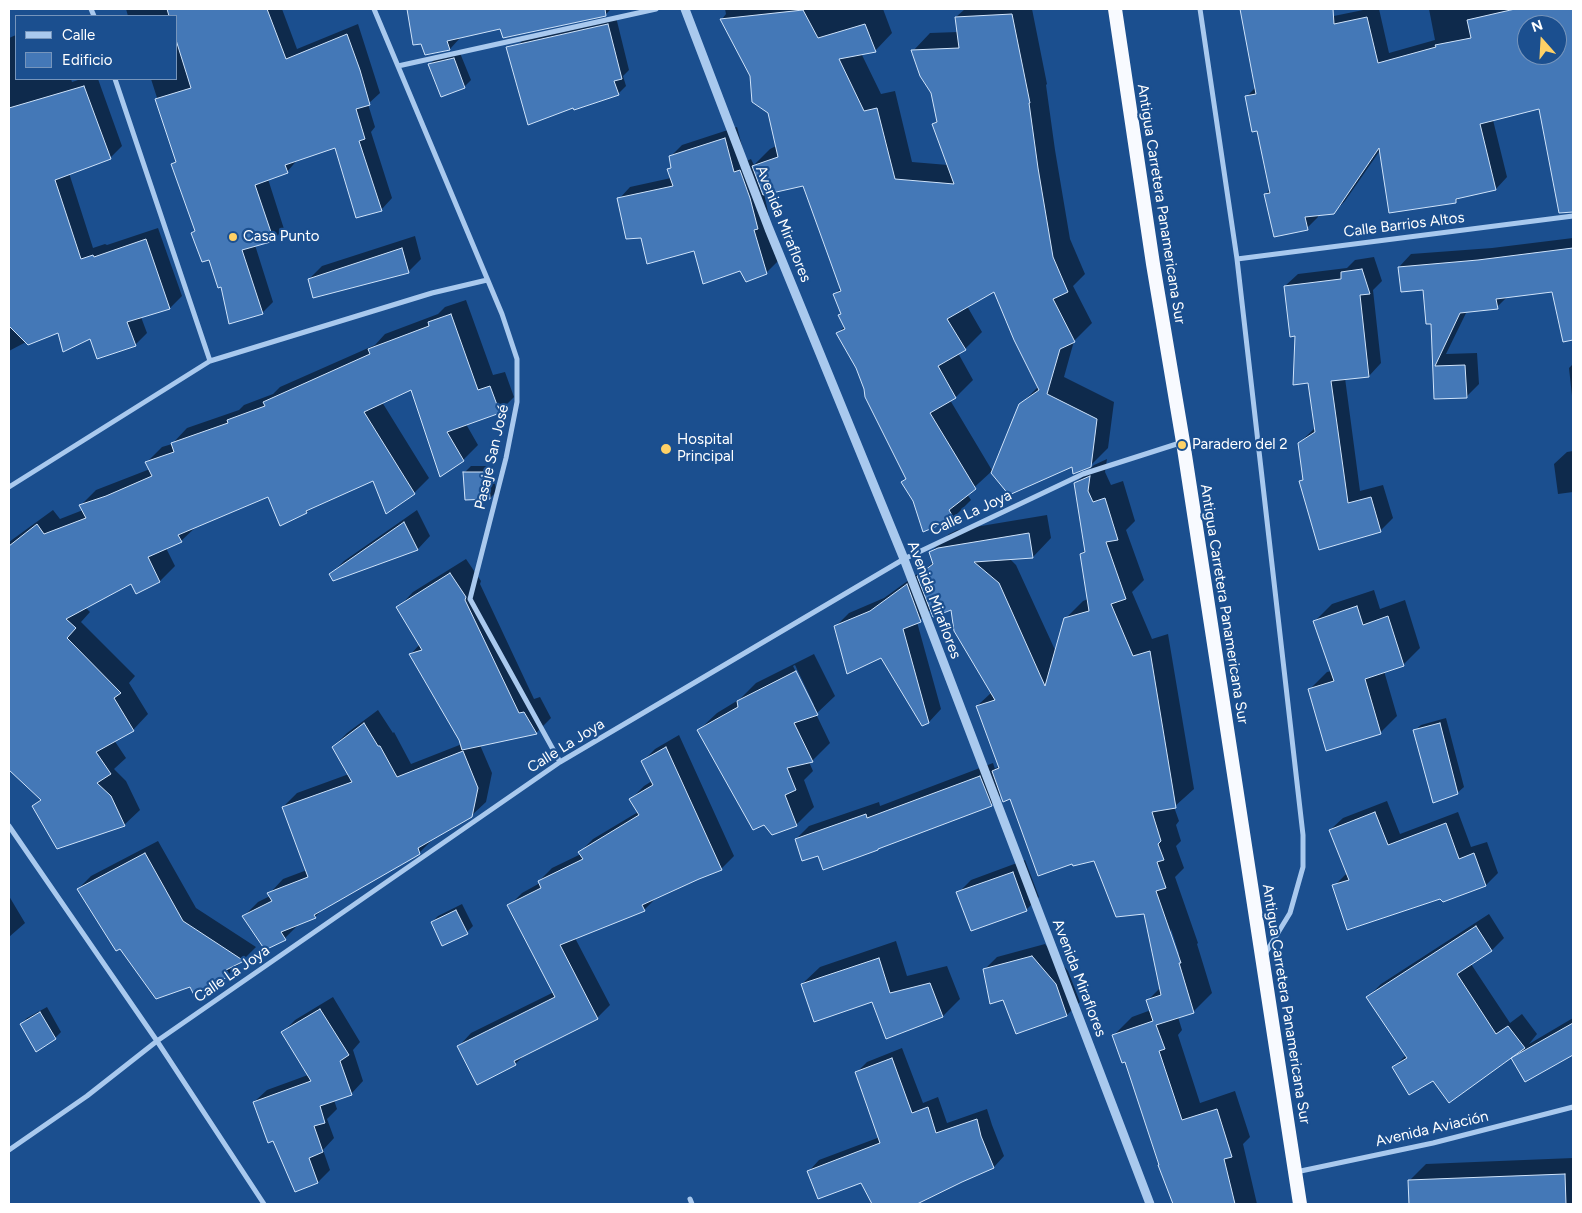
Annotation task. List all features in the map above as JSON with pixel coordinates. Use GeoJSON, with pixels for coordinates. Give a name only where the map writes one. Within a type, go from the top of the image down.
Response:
{"type":"FeatureCollection","features":[{"type":"Feature","properties":{"kind":"highway","name":"Antigua Carretera Panamericana Sur"},"geometry":{"type":"LineString","coordinates":[[1115,9],[1300,1204]]}},
{"type":"Feature","properties":{"kind":"street","name":"Pasaje San José"},"geometry":{"type":"LineString","coordinates":[[374,9],[502,314],[517,359],[517,402],[506,458],[470,599],[560,762]]}},
{"type":"Feature","properties":{"kind":"street"},"geometry":{"type":"LineString","coordinates":[[398,66],[656,9]]}},
{"type":"Feature","properties":{"kind":"street","name":"Avenida Miraflores"},"geometry":{"type":"LineString","coordinates":[[685,9],[769,229],[904,559],[1150,1204]]}},
{"type":"Feature","properties":{"kind":"street"},"geometry":{"type":"LineString","coordinates":[[1200,9],[1238,258],[1303,835],[1303,867],[1290,913],[1262,958]]}},
{"type":"Feature","properties":{"kind":"street"},"geometry":{"type":"LineString","coordinates":[[115,80],[210,361]]}},
{"type":"Feature","properties":{"kind":"street","name":"Calle Barrios Altos"},"geometry":{"type":"LineString","coordinates":[[1238,258],[1573,216]]}},
{"type":"Feature","properties":{"kind":"street"},"geometry":{"type":"LineString","coordinates":[[9,487],[210,361],[432,293],[487,280]]}},
{"type":"Feature","properties":{"kind":"street","name":"Calle La Joya"},"geometry":{"type":"LineString","coordinates":[[9,1150],[87,1096],[157,1041],[560,762],[904,559],[1084,474],[1183,442]]}},
{"type":"Feature","properties":{"kind":"street"},"geometry":{"type":"LineString","coordinates":[[9,826],[157,1041],[264,1204]]}},
{"type":"Feature","properties":{"kind":"street","name":"Avenida Aviación"},"geometry":{"type":"LineString","coordinates":[[1295,1172],[1433,1142],[1573,1107]]}},
{"type":"Feature","properties":{"kind":"building"},"geometry":{"type":"Polygon","coordinates":[[[167,9],[267,9],[286,59],[347,34],[370,105],[356,109],[365,139],[359,141],[382,211],[356,218],[335,148],[285,165],[288,173],[255,185],[274,241],[242,250],[263,314],[229,324],[221,287],[218,288],[209,260],[202,262],[191,233],[195,231],[171,164],[176,162],[155,99],[191,88],[178,46],[178,15],[169,15],[167,9]]]}},
{"type":"Feature","properties":{"kind":"building"},"geometry":{"type":"Polygon","coordinates":[[[407,9],[605,9],[606,16],[503,38],[500,29],[447,41],[450,50],[425,55],[421,44],[413,45],[407,9]]]}},
{"type":"Feature","properties":{"kind":"building"},"geometry":{"type":"Polygon","coordinates":[[[1240,9],[1333,9],[1334,24],[1367,17],[1378,63],[1436,47],[1435,45],[1471,38],[1467,20],[1515,9],[1573,9],[1573,212],[1559,213],[1539,109],[1480,124],[1496,190],[1456,199],[1456,203],[1389,213],[1379,148],[1334,214],[1305,217],[1308,230],[1274,237],[1264,194],[1270,193],[1257,131],[1252,132],[1245,96],[1256,94],[1240,9]]]}},
{"type":"Feature","properties":{"kind":"building"},"geometry":{"type":"Polygon","coordinates":[[[803,10],[818,38],[865,24],[876,52],[839,59],[864,111],[877,108],[895,179],[954,184],[932,124],[937,122],[931,93],[920,76],[911,50],[959,48],[955,17],[1012,14],[1030,103],[1038,168],[1053,257],[1068,292],[1053,299],[1075,342],[1060,349],[1047,394],[1097,419],[1091,467],[1073,474],[1072,467],[1009,495],[991,473],[1019,404],[1039,390],[1014,340],[994,292],[947,319],[966,350],[938,366],[956,398],[930,413],[976,489],[949,510],[954,519],[923,532],[913,501],[901,482],[906,479],[865,397],[856,368],[836,333],[845,329],[838,315],[841,314],[833,294],[841,291],[803,186],[763,195],[752,166],[778,157],[768,113],[752,102],[750,76],[720,19],[803,10]]]}},
{"type":"Feature","properties":{"kind":"building"},"geometry":{"type":"Polygon","coordinates":[[[608,24],[622,79],[614,81],[619,95],[574,110],[573,108],[528,125],[506,47],[608,24]]]}},
{"type":"Feature","properties":{"kind":"building"},"geometry":{"type":"Polygon","coordinates":[[[454,58],[465,88],[441,97],[428,64],[454,58]]]}},
{"type":"Feature","properties":{"kind":"building"},"geometry":{"type":"Polygon","coordinates":[[[84,86],[111,159],[55,180],[81,259],[93,255],[94,257],[146,239],[170,309],[127,322],[136,346],[97,359],[90,339],[63,352],[58,333],[28,345],[9,326],[9,108],[84,86]]]}},
{"type":"Feature","properties":{"kind":"building"},"geometry":{"type":"Polygon","coordinates":[[[725,138],[734,172],[740,170],[750,198],[758,229],[754,230],[767,274],[746,282],[740,271],[703,284],[694,251],[647,264],[641,238],[626,239],[617,198],[673,186],[667,169],[671,168],[669,156],[725,138]]]}},
{"type":"Feature","properties":{"kind":"building"},"geometry":{"type":"Polygon","coordinates":[[[402,248],[409,273],[313,298],[308,279],[402,248]]]}},
{"type":"Feature","properties":{"kind":"building"},"geometry":{"type":"Polygon","coordinates":[[[1573,248],[1573,340],[1563,342],[1552,292],[1496,299],[1498,309],[1460,313],[1435,366],[1465,365],[1467,398],[1434,399],[1431,324],[1426,324],[1423,290],[1401,292],[1398,267],[1478,260],[1573,248]]]}},
{"type":"Feature","properties":{"kind":"building"},"geometry":{"type":"Polygon","coordinates":[[[1362,269],[1370,294],[1360,295],[1369,377],[1331,381],[1348,503],[1371,497],[1381,532],[1319,550],[1299,481],[1303,480],[1298,443],[1315,432],[1308,383],[1293,385],[1295,336],[1290,337],[1284,286],[1341,279],[1341,272],[1362,269]]]}},
{"type":"Feature","properties":{"kind":"building"},"geometry":{"type":"Polygon","coordinates":[[[451,314],[478,390],[490,386],[500,413],[447,432],[464,461],[440,477],[411,390],[364,412],[415,494],[386,514],[373,481],[306,511],[307,513],[280,526],[268,497],[178,535],[182,542],[148,557],[160,582],[136,594],[131,584],[66,619],[76,628],[67,638],[121,693],[114,698],[134,731],[96,752],[111,774],[97,783],[111,796],[125,826],[57,849],[32,806],[41,800],[9,770],[9,546],[37,524],[44,534],[86,518],[79,505],[106,496],[152,476],[145,462],[174,452],[171,443],[228,423],[227,420],[265,406],[263,402],[370,354],[368,349],[429,326],[428,322],[451,314]]]}},
{"type":"Feature","properties":{"kind":"building"},"geometry":{"type":"Polygon","coordinates":[[[463,472],[488,472],[490,499],[465,500],[463,472]]]}},
{"type":"Feature","properties":{"kind":"building"},"geometry":{"type":"Polygon","coordinates":[[[1090,476],[1088,491],[1093,502],[1105,498],[1118,540],[1106,542],[1126,599],[1111,604],[1133,656],[1150,651],[1176,808],[1152,812],[1161,841],[1158,844],[1164,860],[1157,862],[1166,888],[1156,891],[1181,963],[1179,963],[1194,1013],[1156,1025],[1165,1049],[1159,1051],[1182,1120],[1217,1109],[1232,1157],[1224,1159],[1235,1204],[1173,1204],[1158,1165],[1125,1062],[1122,1063],[1112,1035],[1153,1021],[1146,1000],[1161,995],[1144,914],[1116,917],[1094,861],[1073,866],[1072,864],[1038,876],[1010,799],[1003,802],[992,771],[999,768],[976,706],[995,700],[954,631],[951,610],[933,617],[917,576],[933,564],[929,552],[938,548],[1029,533],[1033,558],[974,562],[999,583],[1045,686],[1064,618],[1089,611],[1080,554],[1085,552],[1074,483],[1090,476]]]}},
{"type":"Feature","properties":{"kind":"building"},"geometry":{"type":"Polygon","coordinates":[[[404,522],[418,550],[333,581],[329,574],[404,522]]]}},
{"type":"Feature","properties":{"kind":"building"},"geometry":{"type":"Polygon","coordinates":[[[450,573],[466,597],[465,600],[519,713],[524,712],[537,734],[462,750],[459,740],[409,654],[422,650],[396,607],[450,573]]]}},
{"type":"Feature","properties":{"kind":"building"},"geometry":{"type":"Polygon","coordinates":[[[907,584],[921,622],[903,629],[929,723],[922,726],[881,658],[847,674],[834,626],[870,611],[907,584]]]}},
{"type":"Feature","properties":{"kind":"building"},"geometry":{"type":"Polygon","coordinates":[[[1357,606],[1363,625],[1388,616],[1404,666],[1365,679],[1381,734],[1326,751],[1308,689],[1334,681],[1313,621],[1357,606]]]}},
{"type":"Feature","properties":{"kind":"building"},"geometry":{"type":"Polygon","coordinates":[[[796,671],[818,715],[794,723],[813,762],[787,768],[796,790],[785,795],[797,826],[772,835],[764,825],[753,830],[697,730],[738,707],[737,701],[796,671]]]}},
{"type":"Feature","properties":{"kind":"building"},"geometry":{"type":"Polygon","coordinates":[[[364,723],[378,746],[380,746],[397,777],[463,751],[478,788],[472,817],[418,848],[420,854],[314,915],[316,918],[281,932],[286,940],[265,950],[242,916],[272,901],[267,893],[308,877],[282,807],[352,782],[332,747],[364,723]]]}},
{"type":"Feature","properties":{"kind":"building"},"geometry":{"type":"Polygon","coordinates":[[[1440,723],[1458,794],[1433,803],[1413,730],[1440,723]]]}},
{"type":"Feature","properties":{"kind":"building"},"geometry":{"type":"Polygon","coordinates":[[[666,747],[722,870],[642,905],[645,911],[560,945],[598,1019],[514,1061],[516,1065],[477,1085],[457,1046],[555,997],[507,905],[541,888],[538,881],[583,859],[578,852],[639,815],[629,799],[653,785],[641,761],[666,747]]]}},
{"type":"Feature","properties":{"kind":"building"},"geometry":{"type":"Polygon","coordinates":[[[980,776],[992,806],[823,870],[818,856],[802,861],[795,839],[866,814],[867,818],[980,776]]]}},
{"type":"Feature","properties":{"kind":"building"},"geometry":{"type":"Polygon","coordinates":[[[1375,812],[1388,845],[1446,823],[1459,859],[1474,853],[1486,886],[1443,902],[1440,899],[1347,930],[1332,885],[1349,880],[1329,830],[1375,812]]]}},
{"type":"Feature","properties":{"kind":"building"},"geometry":{"type":"Polygon","coordinates":[[[145,853],[183,921],[244,961],[226,970],[229,976],[194,995],[190,987],[156,999],[120,949],[116,951],[77,889],[145,853]]]}},
{"type":"Feature","properties":{"kind":"building"},"geometry":{"type":"Polygon","coordinates":[[[1013,872],[1027,911],[971,931],[956,892],[1013,872]]]}},
{"type":"Feature","properties":{"kind":"building"},"geometry":{"type":"Polygon","coordinates":[[[456,910],[468,934],[442,946],[431,922],[456,910]]]}},
{"type":"Feature","properties":{"kind":"building"},"geometry":{"type":"Polygon","coordinates":[[[1476,926],[1492,951],[1457,974],[1496,1034],[1508,1026],[1525,1048],[1449,1103],[1433,1081],[1409,1095],[1392,1067],[1407,1058],[1366,997],[1476,926]]]}},
{"type":"Feature","properties":{"kind":"building"},"geometry":{"type":"Polygon","coordinates":[[[1032,956],[1056,984],[1067,1016],[1016,1034],[1003,1000],[990,1004],[983,969],[1032,956]]]}},
{"type":"Feature","properties":{"kind":"building"},"geometry":{"type":"Polygon","coordinates":[[[879,958],[890,993],[930,983],[943,1017],[886,1039],[872,1002],[814,1022],[801,984],[879,958]]]}},
{"type":"Feature","properties":{"kind":"building"},"geometry":{"type":"Polygon","coordinates":[[[320,1009],[349,1055],[340,1061],[352,1095],[320,1106],[325,1123],[314,1126],[323,1152],[309,1158],[318,1183],[295,1192],[273,1141],[268,1143],[253,1102],[311,1081],[281,1032],[320,1009]]]}},
{"type":"Feature","properties":{"kind":"building"},"geometry":{"type":"Polygon","coordinates":[[[40,1012],[56,1039],[36,1052],[20,1024],[40,1012]]]}},
{"type":"Feature","properties":{"kind":"building"},"geometry":{"type":"Polygon","coordinates":[[[1573,1023],[1573,1055],[1525,1082],[1511,1058],[1573,1023]]]}},
{"type":"Feature","properties":{"kind":"building"},"geometry":{"type":"Polygon","coordinates":[[[892,1058],[912,1113],[928,1107],[936,1133],[977,1119],[981,1136],[994,1168],[917,1204],[872,1204],[861,1183],[818,1199],[807,1171],[880,1143],[855,1072],[892,1058]]]}},
{"type":"Feature","properties":{"kind":"building"},"geometry":{"type":"Polygon","coordinates":[[[1565,1174],[1566,1204],[1409,1204],[1408,1180],[1565,1174]]]}},
{"type":"Feature","properties":{"kind":"place","name":"Casa Punto"},"geometry":{"type":"Point","coordinates":[233,237]}},
{"type":"Feature","properties":{"kind":"place","name":"Paradero del 2"},"geometry":{"type":"Point","coordinates":[1182,445]}},
{"type":"Feature","properties":{"kind":"place","name":"Hospital Principal"},"geometry":{"type":"Point","coordinates":[666,449]}}]}
